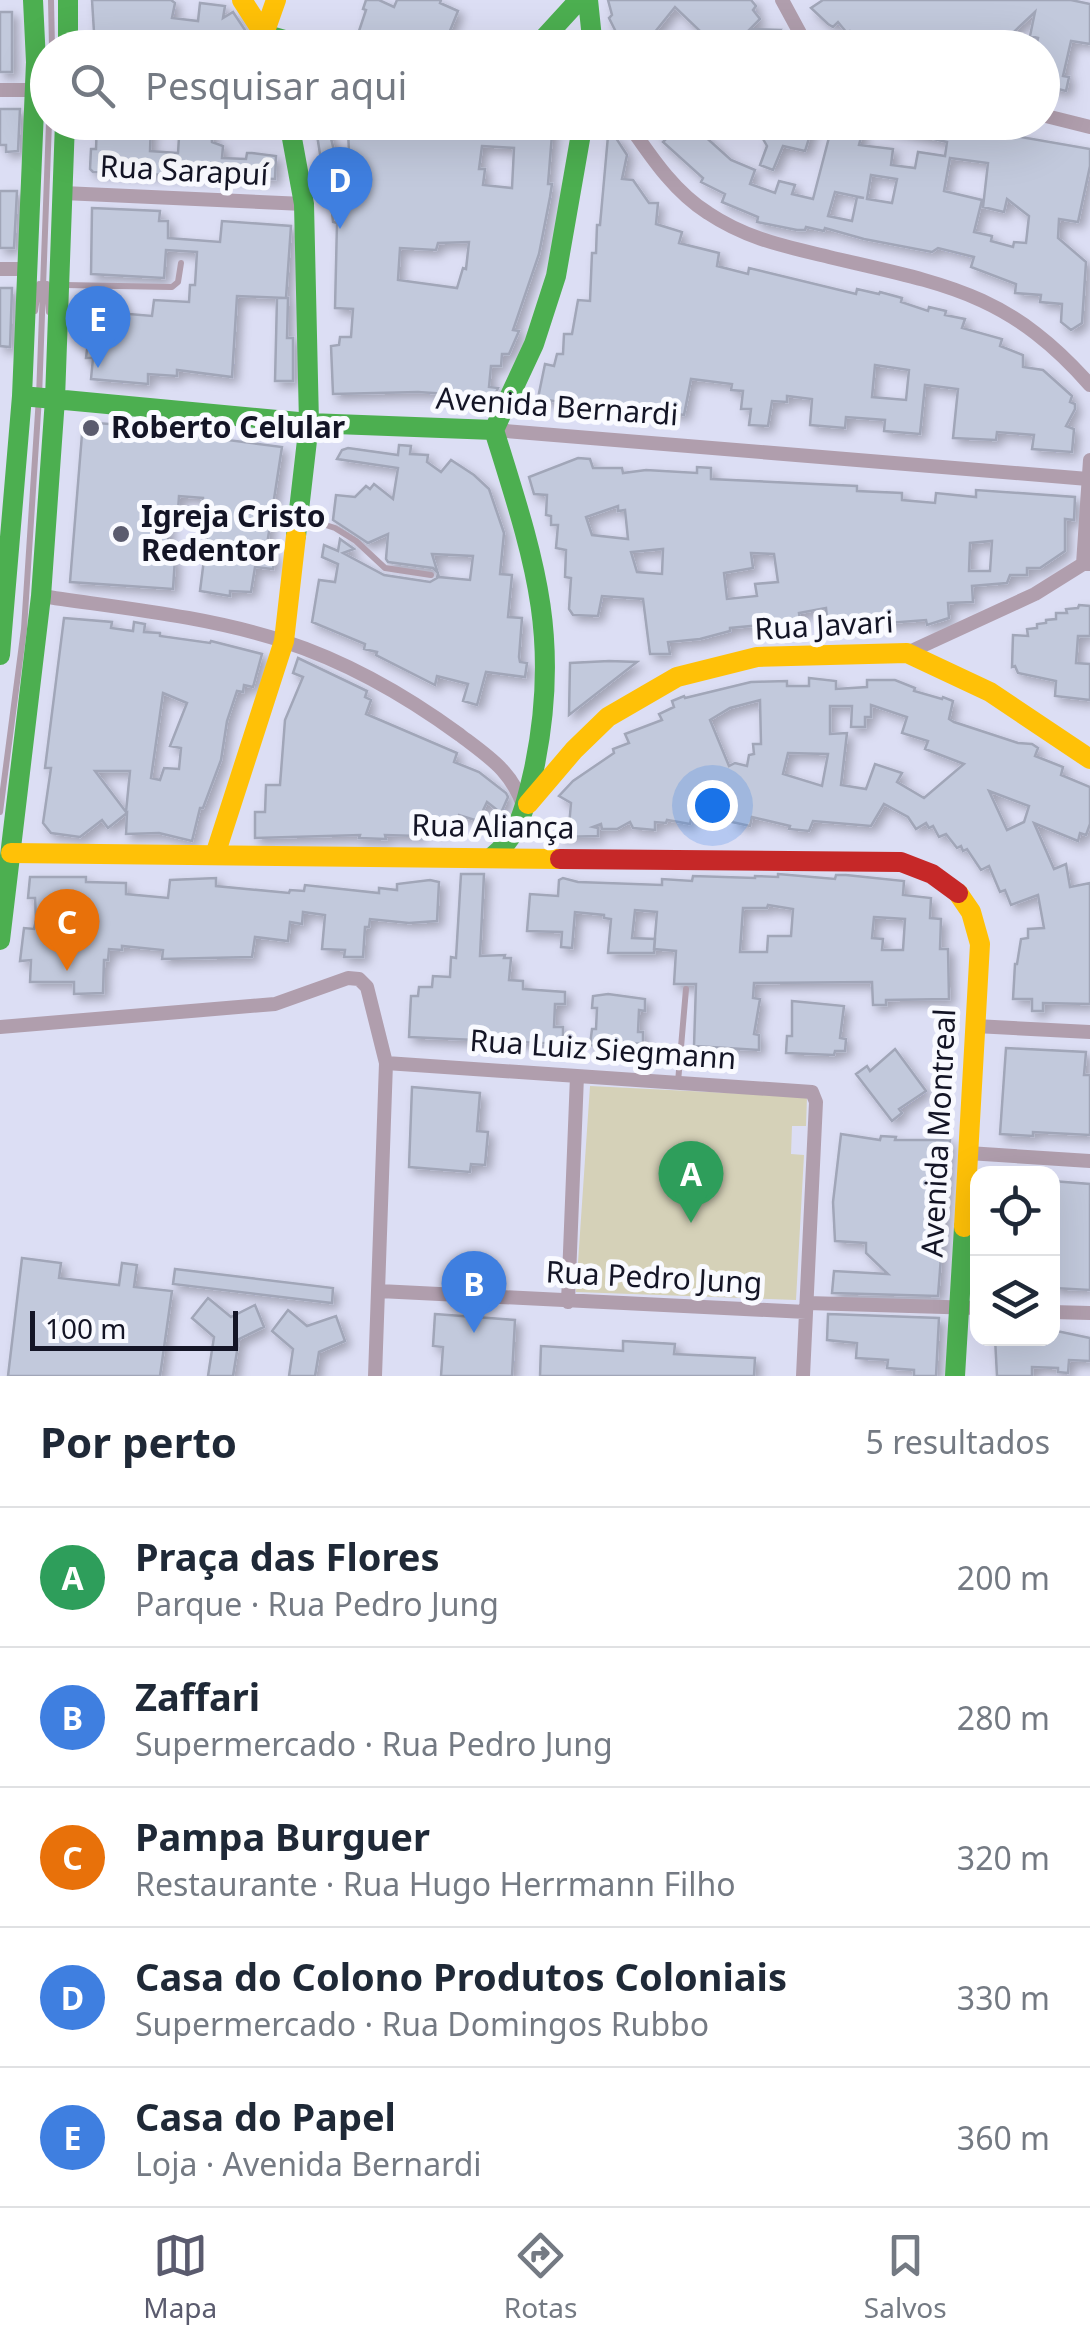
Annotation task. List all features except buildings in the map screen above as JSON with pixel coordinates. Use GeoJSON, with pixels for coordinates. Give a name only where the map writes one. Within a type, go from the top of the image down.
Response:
{"type":"FeatureCollection","features":[{"type":"Feature","properties":{"kind":"street"},"geometry":{"type":"LineString","coordinates":[[33,0],[34,30]]}},
{"type":"Feature","properties":{"kind":"street"},"geometry":{"type":"LineString","coordinates":[[68,0],[68,30]]}},
{"type":"Feature","properties":{"kind":"street"},"geometry":{"type":"LineString","coordinates":[[242,0],[259,30]]}},
{"type":"Feature","properties":{"kind":"street"},"geometry":{"type":"LineString","coordinates":[[268,30],[276,0]]}},
{"type":"Feature","properties":{"kind":"street"},"geometry":{"type":"LineString","coordinates":[[552,30],[579,0]]}},
{"type":"Feature","properties":{"kind":"street"},"geometry":{"type":"LineString","coordinates":[[588,0],[592,30]]}},
{"type":"Feature","properties":{"kind":"street"},"geometry":{"type":"LineString","coordinates":[[782,0],[798,30]]}},
{"type":"Feature","properties":{"kind":"street"},"geometry":{"type":"LineString","coordinates":[[0,90],[30,90]]}},
{"type":"Feature","properties":{"kind":"street"},"geometry":{"type":"LineString","coordinates":[[1060,120],[1090,126]]}},
{"type":"Feature","properties":{"kind":"street"},"geometry":{"type":"LineString","coordinates":[[0,940],[41,596],[39,397],[27,268],[33,140]]}},
{"type":"Feature","properties":{"kind":"street"},"geometry":{"type":"LineString","coordinates":[[0,656],[9,455],[39,397],[59,285],[64,140]]}},
{"type":"Feature","properties":{"kind":"street"},"geometry":{"type":"LineString","coordinates":[[214,854],[284,641],[309,423],[304,204],[292,140]]}},
{"type":"Feature","properties":{"kind":"street"},"geometry":{"type":"LineString","coordinates":[[532,857],[520,842],[519,830],[542,734],[546,650],[538,580],[494,430],[534,344],[556,276],[581,140]]}},
{"type":"Feature","properties":{"kind":"street"},"geometry":{"type":"LineString","coordinates":[[639,140],[662,172],[705,212],[755,240],[947,285],[1008,312],[1058,348],[1090,385]]}},
{"type":"Feature","properties":{"kind":"street","name":"Rua Sarapuí"},"geometry":{"type":"LineString","coordinates":[[63,193],[304,204]]}},
{"type":"Feature","properties":{"kind":"street"},"geometry":{"type":"LineString","coordinates":[[0,269],[27,268]]}},
{"type":"Feature","properties":{"kind":"street","name":"Avenida Bernardi"},"geometry":{"type":"LineString","coordinates":[[39,397],[309,423],[494,430],[1088,479]]}},
{"type":"Feature","properties":{"kind":"street"},"geometry":{"type":"LineString","coordinates":[[1086,564],[1090,460]]}},
{"type":"Feature","properties":{"kind":"street","name":"Rua Javari"},"geometry":{"type":"LineString","coordinates":[[524,808],[608,717],[677,677],[756,658],[907,653],[1034,594],[1086,564]]}},
{"type":"Feature","properties":{"kind":"street"},"geometry":{"type":"LineString","coordinates":[[41,596],[166,614],[284,641],[356,672],[436,718],[492,759],[516,783],[524,808]]}},
{"type":"Feature","properties":{"kind":"street"},"geometry":{"type":"LineString","coordinates":[[907,653],[990,692],[1090,760]]}},
{"type":"Feature","properties":{"kind":"street"},"geometry":{"type":"LineString","coordinates":[[542,734],[555,752],[574,750]]}},
{"type":"Feature","properties":{"kind":"street"},"geometry":{"type":"LineString","coordinates":[[492,857],[508,846],[519,830]]}},
{"type":"Feature","properties":{"kind":"street","name":"Rua Aliança"},"geometry":{"type":"LineString","coordinates":[[11,853],[900,862],[938,875],[964,898]]}},
{"type":"Feature","properties":{"kind":"street","name":"Avenida Montreal"},"geometry":{"type":"LineString","coordinates":[[956,1376],[968,1307],[968,1153],[980,944],[976,918],[964,898]]}},
{"type":"Feature","properties":{"kind":"street"},"geometry":{"type":"LineString","coordinates":[[0,1027],[275,1004],[348,978],[359,979],[367,987],[386,1063],[374,1376]]}},
{"type":"Feature","properties":{"kind":"street"},"geometry":{"type":"LineString","coordinates":[[975,1026],[1090,1032]]}},
{"type":"Feature","properties":{"kind":"street","name":"Rua Luiz Siegmann"},"geometry":{"type":"LineString","coordinates":[[386,1063],[807,1090],[814,1094],[806,1307]]}},
{"type":"Feature","properties":{"kind":"street"},"geometry":{"type":"LineString","coordinates":[[568,1302],[577,1076]]}},
{"type":"Feature","properties":{"kind":"street"},"geometry":{"type":"LineString","coordinates":[[968,1153],[1090,1160]]}},
{"type":"Feature","properties":{"kind":"street","name":"Rua Pedro Jung"},"geometry":{"type":"LineString","coordinates":[[379,1291],[568,1302],[968,1307]]}},
{"type":"Feature","properties":{"kind":"street"},"geometry":{"type":"LineString","coordinates":[[803,1376],[806,1307]]}},
{"type":"Feature","properties":{"kind":"street"},"geometry":{"type":"LineString","coordinates":[[1060,1312],[1090,1314]]}},
{"type":"Feature","properties":{"kind":"lane"},"geometry":{"type":"LineString","coordinates":[[51,0],[52,30]]}},
{"type":"Feature","properties":{"kind":"lane"},"geometry":{"type":"LineString","coordinates":[[0,812],[24,629],[39,397],[48,140]]}},
{"type":"Feature","properties":{"kind":"lane"},"geometry":{"type":"LineString","coordinates":[[39,397],[44,253]]}},
{"type":"Feature","properties":{"kind":"lane"},"geometry":{"type":"LineString","coordinates":[[39,397],[44,253]]}},
{"type":"Feature","properties":{"kind":"lane"},"geometry":{"type":"LineString","coordinates":[[59,285],[172,287],[178,282],[181,264]]}},
{"type":"Feature","properties":{"kind":"lane"},"geometry":{"type":"LineString","coordinates":[[298,517],[335,528],[385,568],[431,575]]}},
{"type":"Feature","properties":{"kind":"lane"},"geometry":{"type":"LineString","coordinates":[[678,1082],[686,988]]}},
{"type":"Feature","properties":{"kind":"shaded area"},"geometry":{"type":"Polygon","coordinates":[[[590,1086],[807,1097],[806,1126],[792,1126],[791,1154],[804,1155],[796,1300],[576,1292],[590,1086]]]}},
{"type":"Feature","properties":{"kind":"traffic: fast"},"geometry":{"type":"LineString","coordinates":[[33,0],[34,30]]}},
{"type":"Feature","properties":{"kind":"traffic: fast"},"geometry":{"type":"LineString","coordinates":[[68,0],[68,30]]}},
{"type":"Feature","properties":{"kind":"traffic: fast"},"geometry":{"type":"LineString","coordinates":[[552,30],[579,0]]}},
{"type":"Feature","properties":{"kind":"traffic: fast"},"geometry":{"type":"LineString","coordinates":[[588,0],[591,30]]}},
{"type":"Feature","properties":{"kind":"traffic: fast"},"geometry":{"type":"LineString","coordinates":[[0,655],[22,396],[33,140]]}},
{"type":"Feature","properties":{"kind":"traffic: fast"},"geometry":{"type":"LineString","coordinates":[[0,940],[41,596],[55,399],[64,140]]}},
{"type":"Feature","properties":{"kind":"traffic: fast"},"geometry":{"type":"LineString","coordinates":[[292,140],[304,204],[309,423],[296,536]]}},
{"type":"Feature","properties":{"kind":"traffic: fast"},"geometry":{"type":"LineString","coordinates":[[492,857],[510,838],[525,806],[542,721],[545,677],[544,636],[531,557],[494,430],[534,344],[556,276],[580,140]]}},
{"type":"Feature","properties":{"kind":"traffic: fast"},"geometry":{"type":"LineString","coordinates":[[22,396],[309,423],[494,430]]}},
{"type":"Feature","properties":{"kind":"traffic: fast"},"geometry":{"type":"LineString","coordinates":[[955,1376],[964,1227]]}},
{"type":"Feature","properties":{"kind":"traffic: slow"},"geometry":{"type":"LineString","coordinates":[[242,0],[261,30]]}},
{"type":"Feature","properties":{"kind":"traffic: slow"},"geometry":{"type":"LineString","coordinates":[[265,30],[276,0]]}},
{"type":"Feature","properties":{"kind":"traffic: slow"},"geometry":{"type":"LineString","coordinates":[[215,855],[284,641],[296,536]]}},
{"type":"Feature","properties":{"kind":"traffic: slow"},"geometry":{"type":"LineString","coordinates":[[528,804],[608,717],[677,677],[757,657],[907,653],[990,692],[1090,759]]}},
{"type":"Feature","properties":{"kind":"traffic: slow"},"geometry":{"type":"LineString","coordinates":[[11,853],[560,859]]}},
{"type":"Feature","properties":{"kind":"traffic: slow"},"geometry":{"type":"LineString","coordinates":[[958,893],[971,912],[980,944],[964,1227]]}},
{"type":"Feature","properties":{"kind":"traffic: jam"},"geometry":{"type":"LineString","coordinates":[[560,859],[901,862],[932,874],[958,893]]}},
{"type":"Feature","properties":{"kind":"place","name":"Casa do Colono Produtos Coloniais"},"geometry":{"type":"Point","coordinates":[340,229]}},
{"type":"Feature","properties":{"kind":"place","name":"Casa do Papel"},"geometry":{"type":"Point","coordinates":[98,368]}},
{"type":"Feature","properties":{"kind":"place","name":"Roberto Celular"},"geometry":{"type":"Point","coordinates":[91,428]}},
{"type":"Feature","properties":{"kind":"place","name":"Igreja Cristo Redentor"},"geometry":{"type":"Point","coordinates":[121,534]}},
{"type":"Feature","properties":{"kind":"place","name":"Pampa Burguer"},"geometry":{"type":"Point","coordinates":[67,971]}},
{"type":"Feature","properties":{"kind":"place","name":"Praça das Flores"},"geometry":{"type":"Point","coordinates":[691,1223]}},
{"type":"Feature","properties":{"kind":"place","name":"Zaffari"},"geometry":{"type":"Point","coordinates":[474,1333]}}]}
